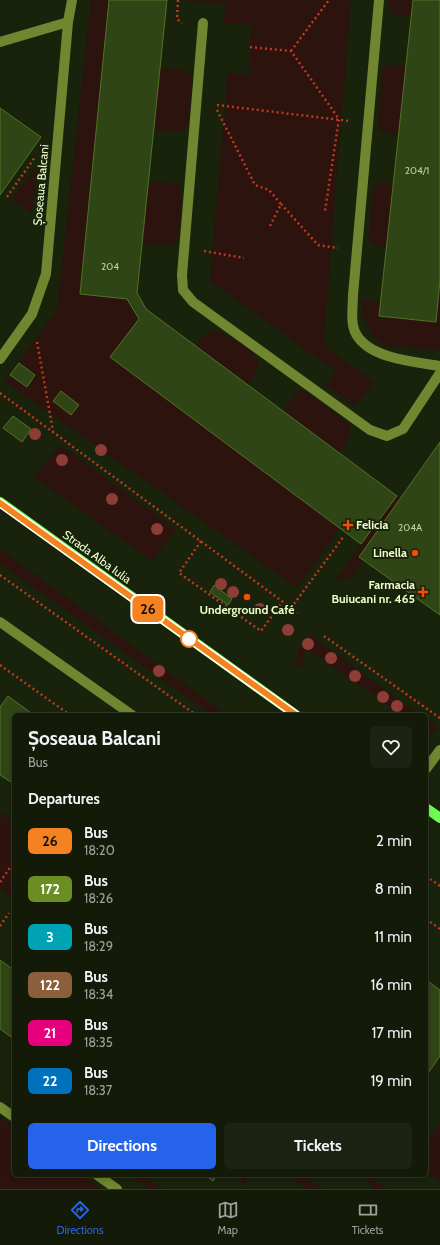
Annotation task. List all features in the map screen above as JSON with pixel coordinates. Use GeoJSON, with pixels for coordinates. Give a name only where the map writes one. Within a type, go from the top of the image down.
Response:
{"type":"FeatureCollection","features":[{"type":"Feature","properties":{"kind":"main road","name":"Strada Alba Iulia"},"geometry":{"type":"LineString","coordinates":[[0,502],[293,713]]}},
{"type":"Feature","properties":{"kind":"main road"},"geometry":{"type":"LineString","coordinates":[[428,809],[440,818]]}},
{"type":"Feature","properties":{"kind":"lane","name":"Șoseaua Balcani"},"geometry":{"type":"LineString","coordinates":[[0,359],[32,314],[46,274],[68,22],[72,0]]}},
{"type":"Feature","properties":{"kind":"lane"},"geometry":{"type":"LineString","coordinates":[[378,0],[352,322],[356,334],[362,342],[378,352],[397,360],[440,366]]}},
{"type":"Feature","properties":{"kind":"lane"},"geometry":{"type":"LineString","coordinates":[[0,42],[68,22]]}},
{"type":"Feature","properties":{"kind":"lane"},"geometry":{"type":"LineString","coordinates":[[203,23],[184,247],[182,275],[183,290],[193,302],[370,430],[387,436],[403,429],[440,372]]}},
{"type":"Feature","properties":{"kind":"lane"},"geometry":{"type":"LineString","coordinates":[[0,622],[129,713]]}},
{"type":"Feature","properties":{"kind":"lane"},"geometry":{"type":"LineString","coordinates":[[428,766],[440,750]]}},
{"type":"Feature","properties":{"kind":"lane"},"geometry":{"type":"LineString","coordinates":[[0,1107],[12,1116]]}},
{"type":"Feature","properties":{"kind":"lane"},"geometry":{"type":"LineString","coordinates":[[100,1177],[117,1189]]}},
{"type":"Feature","properties":{"kind":"path"},"geometry":{"type":"LineString","coordinates":[[291,51],[329,0]]}},
{"type":"Feature","properties":{"kind":"path"},"geometry":{"type":"LineString","coordinates":[[250,47],[291,51],[339,119],[326,211]]}},
{"type":"Feature","properties":{"kind":"path"},"geometry":{"type":"LineString","coordinates":[[357,251],[318,245],[269,190],[255,186],[214,104],[368,123]]}},
{"type":"Feature","properties":{"kind":"path"},"geometry":{"type":"LineString","coordinates":[[7,197],[37,155]]}},
{"type":"Feature","properties":{"kind":"path"},"geometry":{"type":"LineString","coordinates":[[270,226],[281,204]]}},
{"type":"Feature","properties":{"kind":"path"},"geometry":{"type":"LineString","coordinates":[[184,247],[244,258]]}},
{"type":"Feature","properties":{"kind":"path"},"geometry":{"type":"LineString","coordinates":[[35,336],[53,432]]}},
{"type":"Feature","properties":{"kind":"path"},"geometry":{"type":"LineString","coordinates":[[0,394],[298,613]]}},
{"type":"Feature","properties":{"kind":"path"},"geometry":{"type":"LineString","coordinates":[[291,608],[344,536]]}},
{"type":"Feature","properties":{"kind":"path"},"geometry":{"type":"LineString","coordinates":[[201,541],[179,573],[261,631],[282,602]]}},
{"type":"Feature","properties":{"kind":"path"},"geometry":{"type":"LineString","coordinates":[[0,575],[193,713]]}},
{"type":"Feature","properties":{"kind":"path"},"geometry":{"type":"LineString","coordinates":[[324,636],[440,718]]}},
{"type":"Feature","properties":{"kind":"path"},"geometry":{"type":"LineString","coordinates":[[0,664],[67,713]]}},
{"type":"Feature","properties":{"kind":"path"},"geometry":{"type":"LineString","coordinates":[[0,882],[12,865]]}},
{"type":"Feature","properties":{"kind":"path"},"geometry":{"type":"LineString","coordinates":[[428,877],[440,886]]}},
{"type":"Feature","properties":{"kind":"path"},"geometry":{"type":"LineString","coordinates":[[0,926],[9,913]]}},
{"type":"Feature","properties":{"kind":"path"},"geometry":{"type":"LineString","coordinates":[[428,921],[440,929]]}},
{"type":"Feature","properties":{"kind":"shaded area"},"geometry":{"type":"Polygon","coordinates":[[[91,0],[109,0],[80,294],[127,299],[139,319],[110,357],[340,528],[297,588],[4,381],[10,375],[57,310],[91,0]]]}},
{"type":"Feature","properties":{"kind":"shaded area"},"geometry":{"type":"Polygon","coordinates":[[[183,0],[351,0],[324,335],[326,347],[373,382],[355,406],[326,385],[336,371],[210,281],[228,73],[249,75],[251,25],[224,23],[225,4],[183,0]]]}},
{"type":"Feature","properties":{"kind":"shaded area"},"geometry":{"type":"Polygon","coordinates":[[[388,0],[413,0],[411,16],[395,15],[391,12],[388,0]]]}},
{"type":"Feature","properties":{"kind":"shaded area"},"geometry":{"type":"Polygon","coordinates":[[[386,65],[406,66],[399,135],[384,132],[378,125],[382,72],[386,65]]]}},
{"type":"Feature","properties":{"kind":"shaded area"},"geometry":{"type":"Polygon","coordinates":[[[160,68],[184,70],[193,78],[188,126],[181,132],[153,130],[160,68]]]}},
{"type":"Feature","properties":{"kind":"shaded area"},"geometry":{"type":"Polygon","coordinates":[[[34,169],[37,170],[32,214],[11,200],[34,169]]]}},
{"type":"Feature","properties":{"kind":"shaded area"},"geometry":{"type":"Polygon","coordinates":[[[149,181],[177,184],[181,189],[182,203],[178,237],[175,243],[170,246],[142,243],[149,181]]]}},
{"type":"Feature","properties":{"kind":"shaded area"},"geometry":{"type":"Polygon","coordinates":[[[376,184],[393,184],[386,248],[373,245],[369,238],[373,188],[376,184]]]}},
{"type":"Feature","properties":{"kind":"shaded area"},"geometry":{"type":"Polygon","coordinates":[[[440,280],[440,350],[384,346],[371,333],[363,317],[361,300],[381,302],[379,316],[435,322],[440,280]]]}},
{"type":"Feature","properties":{"kind":"shaded area"},"geometry":{"type":"Polygon","coordinates":[[[210,332],[220,332],[244,346],[255,356],[259,365],[256,373],[248,385],[195,346],[210,332]]]}},
{"type":"Feature","properties":{"kind":"shaded area"},"geometry":{"type":"Polygon","coordinates":[[[298,391],[305,391],[349,424],[350,435],[339,453],[283,411],[298,391]]]}},
{"type":"Feature","properties":{"kind":"shaded area"},"geometry":{"type":"Polygon","coordinates":[[[60,445],[176,529],[152,561],[34,477],[60,445]]]}},
{"type":"Feature","properties":{"kind":"shaded area"},"geometry":{"type":"Polygon","coordinates":[[[397,496],[400,498],[359,556],[363,559],[353,577],[335,581],[397,496]]]}},
{"type":"Feature","properties":{"kind":"shaded area"},"geometry":{"type":"Polygon","coordinates":[[[0,549],[224,713],[209,713],[0,563],[0,549]]]}},
{"type":"Feature","properties":{"kind":"shaded area"},"geometry":{"type":"Polygon","coordinates":[[[312,636],[416,713],[399,713],[306,648],[302,668],[296,664],[300,648],[312,636]]]}},
{"type":"Feature","properties":{"kind":"shaded area"},"geometry":{"type":"Polygon","coordinates":[[[428,722],[438,729],[428,737],[428,722]]]}},
{"type":"Feature","properties":{"kind":"shaded area"},"geometry":{"type":"Polygon","coordinates":[[[0,812],[12,821],[12,897],[0,888],[0,812]]]}},
{"type":"Feature","properties":{"kind":"shaded area"},"geometry":{"type":"Polygon","coordinates":[[[0,1117],[12,1126],[12,1177],[84,1177],[101,1189],[0,1189],[0,1117]]]}},
{"type":"Feature","properties":{"kind":"shaded area"},"geometry":{"type":"Polygon","coordinates":[[[440,1123],[440,1182],[428,1173],[428,1140],[440,1123]]]}},
{"type":"Feature","properties":{"kind":"shaded area"},"geometry":{"type":"Polygon","coordinates":[[[145,1177],[161,1189],[148,1189],[134,1178],[145,1177]]]}},
{"type":"Feature","properties":{"kind":"shaded area"},"geometry":{"type":"Polygon","coordinates":[[[242,1177],[250,1177],[243,1187],[242,1177]]]}},
{"type":"Feature","properties":{"kind":"shaded area"},"geometry":{"type":"Polygon","coordinates":[[[290,1177],[304,1177],[321,1189],[306,1189],[290,1177]]]}},
{"type":"Feature","properties":{"kind":"shaded area"},"geometry":{"type":"Polygon","coordinates":[[[369,1177],[377,1177],[375,1180],[386,1189],[375,1189],[371,1187],[369,1177]]]}},
{"type":"Feature","properties":{"kind":"building"},"geometry":{"type":"Polygon","coordinates":[[[109,0],[167,0],[137,293],[146,309],[397,496],[361,544],[110,357],[139,319],[127,299],[80,294],[109,0]]]}},
{"type":"Feature","properties":{"kind":"building"},"geometry":{"type":"Polygon","coordinates":[[[413,0],[440,0],[440,280],[436,322],[379,316],[413,0]]]}},
{"type":"Feature","properties":{"kind":"building"},"geometry":{"type":"Polygon","coordinates":[[[0,108],[41,137],[0,195],[0,108]]]}},
{"type":"Feature","properties":{"kind":"building"},"geometry":{"type":"Polygon","coordinates":[[[19,363],[35,375],[27,387],[10,375],[19,363]]]}},
{"type":"Feature","properties":{"kind":"building"},"geometry":{"type":"Polygon","coordinates":[[[61,391],[79,405],[71,415],[53,401],[61,391]]]}},
{"type":"Feature","properties":{"kind":"building"},"geometry":{"type":"Polygon","coordinates":[[[13,416],[31,429],[22,442],[3,428],[13,416]]]}},
{"type":"Feature","properties":{"kind":"building"},"geometry":{"type":"Polygon","coordinates":[[[440,442],[440,615],[359,557],[440,442]]]}},
{"type":"Feature","properties":{"kind":"building"},"geometry":{"type":"Polygon","coordinates":[[[214,585],[232,599],[228,605],[210,592],[214,585]]]}},
{"type":"Feature","properties":{"kind":"building"},"geometry":{"type":"Polygon","coordinates":[[[8,696],[31,713],[12,713],[12,783],[0,775],[0,707],[8,696]]]}},
{"type":"Feature","properties":{"kind":"building"},"geometry":{"type":"Polygon","coordinates":[[[0,960],[12,969],[12,1038],[0,1029],[0,960]]]}},
{"type":"Feature","properties":{"kind":"building"},"geometry":{"type":"Polygon","coordinates":[[[428,981],[440,990],[440,1056],[428,1073],[428,981]]]}},
{"type":"Feature","properties":{"kind":"building"},"geometry":{"type":"Polygon","coordinates":[[[208,1177],[216,1177],[213,1181],[208,1177]]]}},
{"type":"Feature","properties":{"kind":"bus line","name":"26"},"geometry":{"type":"LineString","coordinates":[[0,503],[293,713]]}},
{"type":"Feature","properties":{"kind":"place","name":"Felicia"},"geometry":{"type":"Point","coordinates":[348,525]}},
{"type":"Feature","properties":{"kind":"place","name":"Linella"},"geometry":{"type":"Point","coordinates":[415,553]}},
{"type":"Feature","properties":{"kind":"place","name":"Farmacia Buiucani nr. 465"},"geometry":{"type":"Point","coordinates":[423,592]}},
{"type":"Feature","properties":{"kind":"place","name":"Underground Café"},"geometry":{"type":"Point","coordinates":[247,597]}}]}
